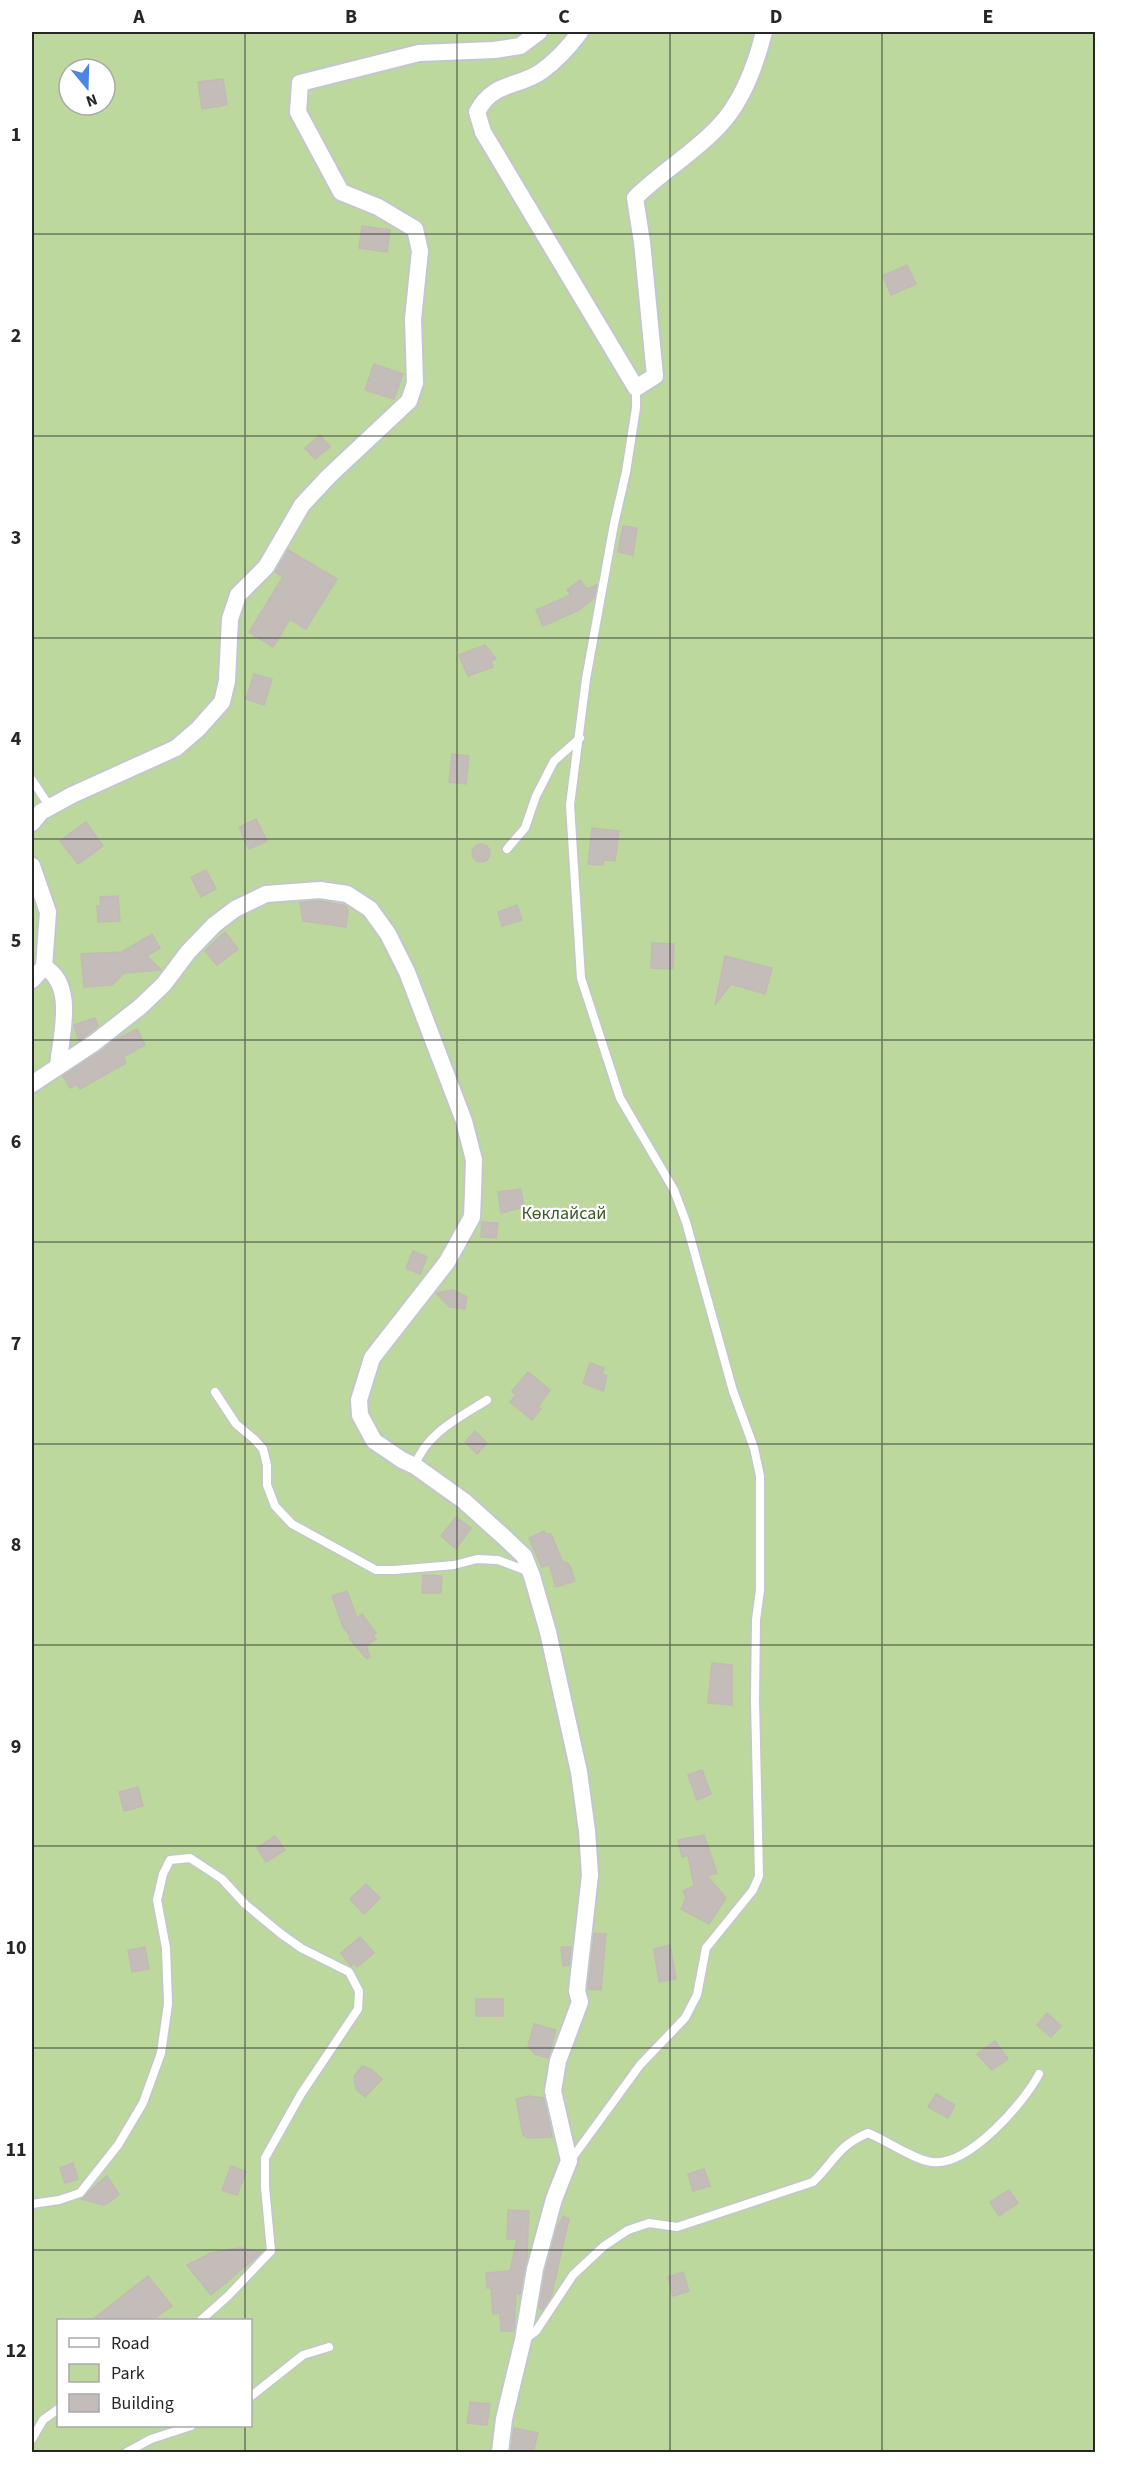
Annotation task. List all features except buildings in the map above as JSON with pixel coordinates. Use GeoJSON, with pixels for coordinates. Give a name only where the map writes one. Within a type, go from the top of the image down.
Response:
{"type":"FeatureCollection","features":[{"type":"Feature","properties":{"kind":"street"},"geometry":{"type":"LineString","coordinates":[[32,823],[50,807],[176,748],[198,729],[222,702],[227,681],[230,619],[238,595],[266,567],[302,505],[358,448],[392,419],[409,400],[416,383],[413,318],[420,251],[415,229],[378,207],[341,192],[298,112],[300,83],[419,53],[494,50],[520,46],[539,32]]}},
{"type":"Feature","properties":{"kind":"street"},"geometry":{"type":"LineString","coordinates":[[580,32],[566,51],[540,73],[498,89],[483,99],[477,112],[483,132],[636,388],[655,376],[642,242],[635,198],[719,127],[732,109],[747,80],[759,53],[764,32]]}},
{"type":"Feature","properties":{"kind":"street"},"geometry":{"type":"LineString","coordinates":[[32,866],[48,912],[44,967],[32,980]]}},
{"type":"Feature","properties":{"kind":"street"},"geometry":{"type":"LineString","coordinates":[[32,1084],[141,1007],[164,984],[188,952],[214,925],[235,909],[266,894],[320,890],[347,894],[370,909],[388,934],[406,972],[464,1121],[474,1160],[472,1216],[447,1262],[372,1358],[359,1400],[360,1415],[374,1441],[415,1466],[464,1502],[524,1556],[548,1632],[579,1772],[587,1831],[590,1875],[577,1991],[580,2002],[558,2061],[553,2091],[569,2161],[554,2199],[535,2269],[524,2340],[504,2419],[501,2452]]}},
{"type":"Feature","properties":{"kind":"street"},"geometry":{"type":"LineString","coordinates":[[44,967],[54,972],[61,983],[64,1003],[58,1066]]}},
{"type":"Feature","properties":{"kind":"lane"},"geometry":{"type":"LineString","coordinates":[[569,2161],[590,2137],[640,2065],[685,2018],[697,1995],[706,1948],[753,1890],[759,1876],[755,1700],[756,1620],[760,1590],[760,1476],[754,1448],[732,1391],[686,1222],[674,1190],[620,1098],[581,978],[570,805],[588,669],[614,524],[626,472],[636,408],[636,388]]}},
{"type":"Feature","properties":{"kind":"lane"},"geometry":{"type":"LineString","coordinates":[[507,849],[525,828],[536,796],[554,761],[580,738]]}},
{"type":"Feature","properties":{"kind":"lane"},"geometry":{"type":"LineString","coordinates":[[32,780],[50,807]]}},
{"type":"Feature","properties":{"kind":"lane"},"geometry":{"type":"LineString","coordinates":[[215,1392],[236,1424],[263,1449],[267,1465],[267,1485],[274,1506],[292,1524],[376,1570],[454,1565],[477,1559],[498,1560],[530,1572]]}},
{"type":"Feature","properties":{"kind":"lane"},"geometry":{"type":"LineString","coordinates":[[415,1466],[419,1453],[430,1439],[487,1401]]}},
{"type":"Feature","properties":{"kind":"lane"},"geometry":{"type":"LineString","coordinates":[[32,2204],[59,2200],[80,2193],[118,2145],[143,2103],[161,2053],[168,2004],[166,1948],[157,1900],[163,1874],[170,1860],[190,1858],[222,1879],[245,1904],[280,1933],[301,1948],[349,1972],[359,1991],[358,2009],[301,2094],[265,2158],[265,2187],[271,2251],[228,2296],[202,2319]]}},
{"type":"Feature","properties":{"kind":"lane"},"geometry":{"type":"LineString","coordinates":[[524,2340],[536,2331],[573,2275],[604,2246],[628,2230],[649,2223],[677,2227],[813,2182],[825,2170],[837,2152],[853,2140],[868,2133],[931,2163],[951,2161],[1002,2122],[1030,2091],[1039,2074]]}},
{"type":"Feature","properties":{"kind":"lane"},"geometry":{"type":"LineString","coordinates":[[252,2395],[303,2355],[329,2347]]}},
{"type":"Feature","properties":{"kind":"lane"},"geometry":{"type":"LineString","coordinates":[[32,2439],[43,2420],[57,2410]]}},
{"type":"Feature","properties":{"kind":"lane"},"geometry":{"type":"LineString","coordinates":[[127,2452],[151,2439],[188,2427]]}},
{"type":"Feature","properties":{"kind":"green space","name":"Көклайсай"},"geometry":{"type":"Polygon","coordinates":[[[32,32],[1095,32],[1095,2452],[32,2452],[32,32]]]}}]}
